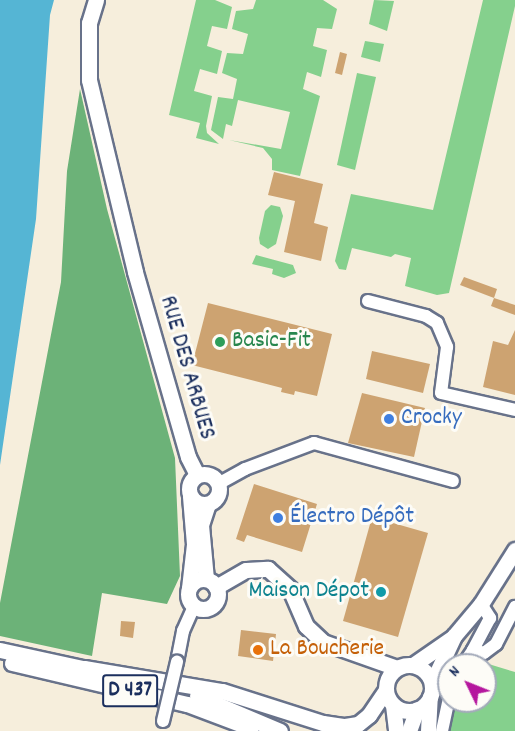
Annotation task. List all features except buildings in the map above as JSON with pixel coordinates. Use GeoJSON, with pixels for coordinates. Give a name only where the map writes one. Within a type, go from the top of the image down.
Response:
{"type":"FeatureCollection","features":[{"type":"Feature","properties":{"kind":"main road","name":"RUE DES ARBUES"},"geometry":{"type":"LineString","coordinates":[[96,0],[88,23],[89,80],[135,272],[188,457],[197,476]]}},
{"type":"Feature","properties":{"kind":"main road"},"geometry":{"type":"LineString","coordinates":[[209,475],[218,484],[216,498],[208,504],[201,525],[211,583],[218,597],[213,606],[203,609],[194,606],[188,598],[194,544],[190,482],[197,476],[209,475]]}},
{"type":"Feature","properties":{"kind":"main road"},"geometry":{"type":"LineString","coordinates":[[190,496],[198,503],[208,504]]}},
{"type":"Feature","properties":{"kind":"main road"},"geometry":{"type":"LineString","coordinates":[[84,668],[222,692],[323,723],[345,726],[358,724],[369,715],[390,679],[454,636],[481,604],[515,550]]}},
{"type":"Feature","properties":{"kind":"main road"},"geometry":{"type":"LineString","coordinates":[[189,588],[196,580],[211,583],[246,570],[268,569],[290,589],[306,626],[323,642],[369,661],[390,679],[396,731]]}},
{"type":"Feature","properties":{"kind":"main road"},"geometry":{"type":"LineString","coordinates":[[409,731],[417,709],[431,690],[454,636]]}},
{"type":"Feature","properties":{"kind":"main road","name":"D 437"},"geometry":{"type":"LineString","coordinates":[[0,650],[214,700],[280,731]]}},
{"type":"Feature","properties":{"kind":"main road","name":"D 437"},"geometry":{"type":"LineString","coordinates":[[0,660],[187,704],[258,731]]}},
{"type":"Feature","properties":{"kind":"main road"},"geometry":{"type":"LineString","coordinates":[[413,665],[425,671],[431,690],[428,731]]}},
{"type":"Feature","properties":{"kind":"main road"},"geometry":{"type":"LineString","coordinates":[[187,704],[232,731]]}},
{"type":"Feature","properties":{"kind":"main road"},"geometry":{"type":"LineString","coordinates":[[393,705],[405,711],[417,709]]}},
{"type":"Feature","properties":{"kind":"street"},"geometry":{"type":"LineString","coordinates":[[368,301],[426,316],[437,323],[447,347],[441,393],[515,410]]}},
{"type":"Feature","properties":{"kind":"street"},"geometry":{"type":"LineString","coordinates":[[218,484],[245,469],[314,443],[453,481]]}},
{"type":"Feature","properties":{"kind":"street"},"geometry":{"type":"LineString","coordinates":[[471,653],[490,618],[481,604]]}},
{"type":"Feature","properties":{"kind":"street"},"geometry":{"type":"LineString","coordinates":[[162,726],[183,631],[194,606]]}},
{"type":"Feature","properties":{"kind":"street"},"geometry":{"type":"LineString","coordinates":[[473,650],[490,651],[515,607]]}},
{"type":"Feature","properties":{"kind":"street"},"geometry":{"type":"LineString","coordinates":[[442,731],[446,713]]}},
{"type":"Feature","properties":{"kind":"green space"},"geometry":{"type":"Polygon","coordinates":[[[196,0],[215,0],[232,7],[227,29],[212,26],[207,46],[222,51],[217,74],[200,69],[194,91],[212,96],[206,126],[207,133],[219,144],[196,138],[200,123],[169,115],[196,0]]]}},
{"type":"Feature","properties":{"kind":"green space"},"geometry":{"type":"Polygon","coordinates":[[[256,0],[323,0],[337,9],[332,29],[317,28],[313,46],[327,50],[321,77],[307,72],[303,89],[320,96],[300,176],[272,170],[272,159],[263,148],[229,140],[281,149],[290,112],[238,100],[232,126],[226,124],[223,139],[211,130],[218,97],[233,99],[237,79],[222,73],[227,53],[243,54],[248,34],[232,29],[236,11],[253,9],[256,0]]]}},
{"type":"Feature","properties":{"kind":"green space"},"geometry":{"type":"Polygon","coordinates":[[[374,0],[394,1],[387,31],[369,24],[374,0]]]}},
{"type":"Feature","properties":{"kind":"green space"},"geometry":{"type":"Polygon","coordinates":[[[483,0],[515,0],[515,6],[449,293],[437,295],[405,286],[411,258],[395,254],[391,257],[352,248],[346,270],[339,269],[335,261],[351,194],[433,210],[483,0]]]}},
{"type":"Feature","properties":{"kind":"green space"},"geometry":{"type":"Polygon","coordinates":[[[365,41],[384,44],[380,62],[361,57],[365,41]]]}},
{"type":"Feature","properties":{"kind":"green space"},"geometry":{"type":"Polygon","coordinates":[[[357,73],[376,77],[355,170],[337,165],[357,73]]]}},
{"type":"Feature","properties":{"kind":"green space"},"geometry":{"type":"Polygon","coordinates":[[[80,89],[107,209],[175,458],[180,576],[167,604],[102,593],[92,656],[0,636],[0,603],[61,282],[67,171],[80,89]]]}},
{"type":"Feature","properties":{"kind":"green space"},"geometry":{"type":"Polygon","coordinates":[[[271,205],[280,207],[283,216],[276,244],[268,249],[260,244],[259,238],[265,211],[271,205]]]}},
{"type":"Feature","properties":{"kind":"green space"},"geometry":{"type":"Polygon","coordinates":[[[256,255],[293,265],[296,273],[284,278],[272,274],[273,269],[252,264],[256,255]]]}},
{"type":"Feature","properties":{"kind":"green space"},"geometry":{"type":"Polygon","coordinates":[[[497,667],[515,672],[515,731],[449,731],[453,713],[497,713],[497,667]]]}},
{"type":"Feature","properties":{"kind":"water"},"geometry":{"type":"Polygon","coordinates":[[[0,0],[54,0],[50,15],[36,219],[0,465],[0,0]]]}},
{"type":"Feature","properties":{"kind":"place","name":"Basic-Fit"},"geometry":{"type":"Point","coordinates":[220,342]}},
{"type":"Feature","properties":{"kind":"place","name":"Crocky"},"geometry":{"type":"Point","coordinates":[389,419]}},
{"type":"Feature","properties":{"kind":"place","name":"Électro Dépôt"},"geometry":{"type":"Point","coordinates":[278,518]}},
{"type":"Feature","properties":{"kind":"place","name":"Maison Dépot"},"geometry":{"type":"Point","coordinates":[381,592]}},
{"type":"Feature","properties":{"kind":"place","name":"La Boucherie"},"geometry":{"type":"Point","coordinates":[258,650]}}]}
